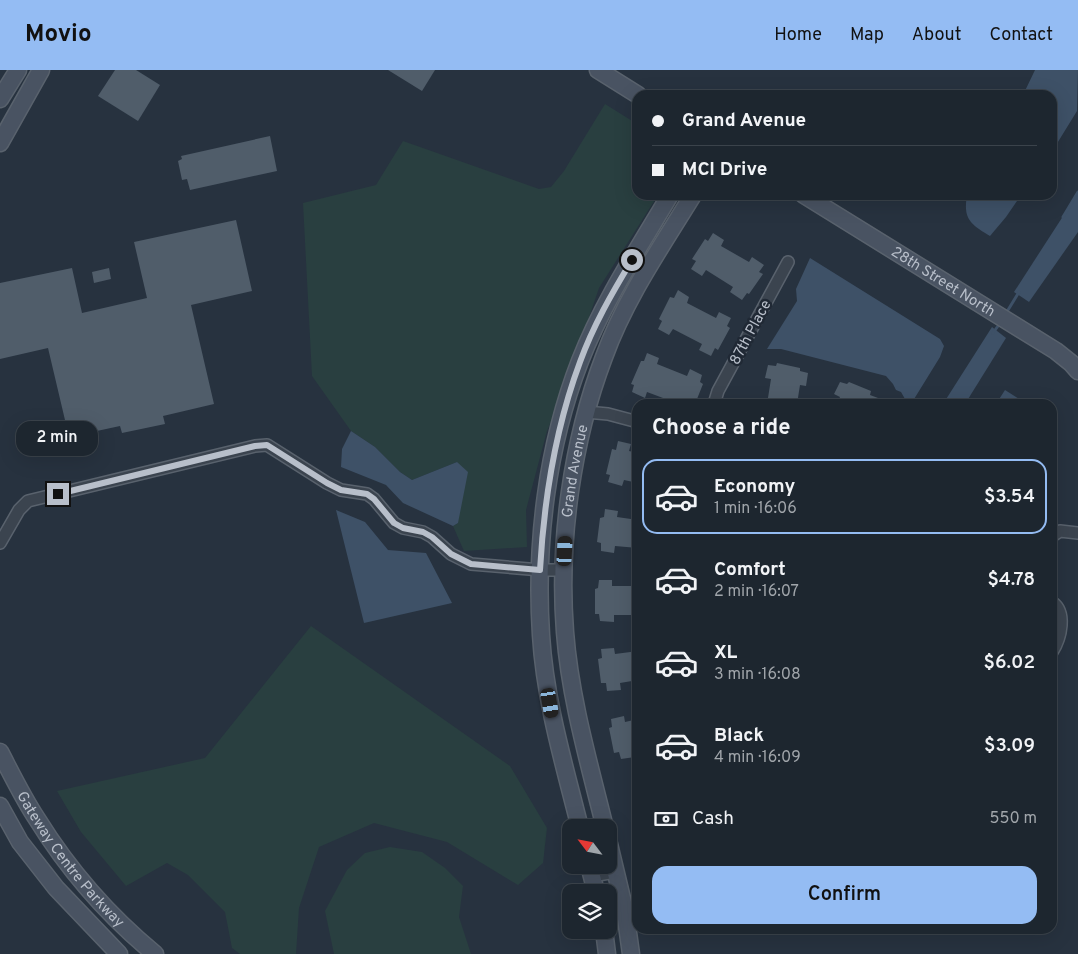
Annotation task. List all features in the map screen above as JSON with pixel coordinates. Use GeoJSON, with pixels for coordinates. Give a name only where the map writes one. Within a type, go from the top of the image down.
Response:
{"type":"FeatureCollection","features":[{"type":"Feature","properties":{"kind":"street"},"geometry":{"type":"LineString","coordinates":[[0,99],[18,70]]}},
{"type":"Feature","properties":{"kind":"street"},"geometry":{"type":"LineString","coordinates":[[0,143],[41,70]]}},
{"type":"Feature","properties":{"kind":"street"},"geometry":{"type":"LineString","coordinates":[[598,70],[632,91]]}},
{"type":"Feature","properties":{"kind":"street","name":"Grand Avenue"},"geometry":{"type":"LineString","coordinates":[[578,819],[556,736],[541,636],[540,570],[542,536],[550,476],[566,406],[580,361],[612,293],[667,200]]}},
{"type":"Feature","properties":{"kind":"street","name":"Grand Avenue"},"geometry":{"type":"LineString","coordinates":[[603,819],[580,731],[565,632],[564,570],[573,471],[586,412],[604,356],[636,288],[691,200]]}},
{"type":"Feature","properties":{"kind":"street","name":"28th Street North"},"geometry":{"type":"LineString","coordinates":[[812,200],[1056,351],[1071,363],[1078,372]]}},
{"type":"Feature","properties":{"kind":"street","name":"87th Place"},"geometry":{"type":"LineString","coordinates":[[716,399],[718,391],[788,262]]}},
{"type":"Feature","properties":{"kind":"street"},"geometry":{"type":"LineString","coordinates":[[566,406],[586,412],[608,414],[632,420]]}},
{"type":"Feature","properties":{"kind":"street"},"geometry":{"type":"LineString","coordinates":[[0,543],[19,510],[28,501],[255,446],[267,445],[341,490],[367,494],[374,499],[394,523],[403,528],[423,532],[461,560],[471,564],[540,570],[564,570]]}},
{"type":"Feature","properties":{"kind":"street"},"geometry":{"type":"LineString","coordinates":[[1057,533],[1060,531],[1078,533]]}},
{"type":"Feature","properties":{"kind":"street"},"geometry":{"type":"LineString","coordinates":[[1057,606],[1061,615],[1057,644]]}},
{"type":"Feature","properties":{"kind":"street","name":"Gateway Centre Parkway"},"geometry":{"type":"LineString","coordinates":[[0,752],[37,820],[73,870],[137,939],[155,954]]}},
{"type":"Feature","properties":{"kind":"street","name":"Gateway Centre Parkway"},"geometry":{"type":"LineString","coordinates":[[0,806],[20,842],[56,888],[119,954]]}},
{"type":"Feature","properties":{"kind":"street"},"geometry":{"type":"LineString","coordinates":[[616,874],[625,911],[631,954]]}},
{"type":"Feature","properties":{"kind":"street"},"geometry":{"type":"LineString","coordinates":[[605,939],[607,954]]}},
{"type":"Feature","properties":{"kind":"green space"},"geometry":{"type":"Polygon","coordinates":[[[605,104],[632,121],[632,200],[655,200],[599,288],[567,382],[547,431],[526,510],[527,547],[464,551],[453,526],[458,523],[457,462],[412,480],[400,472],[375,447],[351,431],[312,376],[303,203],[376,185],[403,141],[539,189],[551,187],[564,171],[605,104]]]}},
{"type":"Feature","properties":{"kind":"green space"},"geometry":{"type":"Polygon","coordinates":[[[311,626],[510,766],[547,828],[543,863],[518,885],[447,842],[374,823],[319,847],[299,908],[296,954],[240,954],[232,948],[225,912],[188,875],[167,863],[126,886],[81,832],[57,791],[205,758],[311,626]]]}},
{"type":"Feature","properties":{"kind":"green space"},"geometry":{"type":"Polygon","coordinates":[[[390,847],[422,852],[445,868],[463,886],[459,917],[471,954],[334,954],[325,911],[347,870],[365,853],[390,847]]]}},
{"type":"Feature","properties":{"kind":"water"},"geometry":{"type":"Polygon","coordinates":[[[1035,70],[1078,70],[1077,111],[1057,144],[1057,90],[1025,90],[1035,70]]]}},
{"type":"Feature","properties":{"kind":"water"},"geometry":{"type":"Polygon","coordinates":[[[1078,193],[1078,232],[1029,302],[1014,292],[1078,193]]]}},
{"type":"Feature","properties":{"kind":"water"},"geometry":{"type":"Polygon","coordinates":[[[966,200],[1018,200],[990,236],[977,228],[970,220],[967,215],[966,200]]]}},
{"type":"Feature","properties":{"kind":"water"},"geometry":{"type":"Polygon","coordinates":[[[810,258],[940,339],[944,346],[940,357],[914,399],[905,399],[886,376],[781,349],[767,349],[797,301],[796,289],[810,258]]]}},
{"type":"Feature","properties":{"kind":"water"},"geometry":{"type":"Polygon","coordinates":[[[992,327],[1006,338],[968,399],[946,399],[992,327]]]}},
{"type":"Feature","properties":{"kind":"water"},"geometry":{"type":"Polygon","coordinates":[[[1005,390],[1019,399],[999,399],[1005,390]]]}},
{"type":"Feature","properties":{"kind":"water"},"geometry":{"type":"Polygon","coordinates":[[[351,431],[375,447],[400,472],[412,480],[457,462],[468,472],[458,523],[453,526],[403,503],[386,485],[341,467],[342,449],[351,431]]]}},
{"type":"Feature","properties":{"kind":"water"},"geometry":{"type":"Polygon","coordinates":[[[336,510],[365,522],[388,550],[426,553],[452,603],[364,623],[336,510]]]}},
{"type":"Feature","properties":{"kind":"building"},"geometry":{"type":"Polygon","coordinates":[[[115,70],[136,70],[160,85],[138,121],[98,96],[115,70]]]}},
{"type":"Feature","properties":{"kind":"building"},"geometry":{"type":"Polygon","coordinates":[[[388,70],[435,70],[422,91],[388,70]]]}},
{"type":"Feature","properties":{"kind":"building"},"geometry":{"type":"Polygon","coordinates":[[[270,136],[277,171],[190,190],[187,179],[182,180],[178,161],[182,159],[181,156],[270,136]]]}},
{"type":"Feature","properties":{"kind":"building"},"geometry":{"type":"Polygon","coordinates":[[[236,220],[252,291],[191,305],[214,404],[163,416],[165,424],[122,433],[120,426],[69,437],[48,348],[0,359],[0,283],[72,268],[82,313],[147,298],[134,242],[236,220]]]}},
{"type":"Feature","properties":{"kind":"building"},"geometry":{"type":"Polygon","coordinates":[[[713,233],[724,240],[721,246],[749,262],[752,257],[764,265],[759,272],[763,274],[749,294],[747,293],[742,300],[730,292],[733,287],[706,270],[702,276],[691,269],[696,261],[692,259],[705,239],[708,241],[713,233]]]}},
{"type":"Feature","properties":{"kind":"building"},"geometry":{"type":"Polygon","coordinates":[[[109,268],[111,279],[94,283],[92,272],[109,268]]]}},
{"type":"Feature","properties":{"kind":"building"},"geometry":{"type":"Polygon","coordinates":[[[678,290],[689,297],[687,303],[716,318],[719,312],[731,318],[727,326],[730,328],[718,350],[715,348],[711,356],[699,350],[702,344],[673,329],[669,335],[658,329],[662,321],[659,319],[670,297],[674,298],[678,290]]]}},
{"type":"Feature","properties":{"kind":"building"},"geometry":{"type":"Polygon","coordinates":[[[647,353],[659,358],[657,364],[687,376],[690,369],[702,375],[700,382],[703,384],[697,399],[666,399],[647,392],[645,398],[632,392],[634,385],[631,384],[641,361],[644,361],[647,353]]]}},
{"type":"Feature","properties":{"kind":"building"},"geometry":{"type":"Polygon","coordinates":[[[777,363],[800,368],[800,371],[808,373],[806,386],[800,385],[798,399],[768,399],[771,379],[765,378],[768,365],[776,366],[777,363]]]}},
{"type":"Feature","properties":{"kind":"building"},"geometry":{"type":"Polygon","coordinates":[[[840,382],[847,384],[849,382],[871,391],[870,395],[878,398],[839,399],[840,397],[834,394],[840,382]]]}},
{"type":"Feature","properties":{"kind":"building"},"geometry":{"type":"Polygon","coordinates":[[[618,441],[631,444],[629,451],[632,452],[632,482],[624,480],[622,486],[608,482],[610,475],[606,474],[612,449],[616,450],[618,441]]]}},
{"type":"Feature","properties":{"kind":"building"},"geometry":{"type":"Polygon","coordinates":[[[605,509],[618,511],[617,517],[632,519],[632,547],[615,546],[614,553],[601,551],[601,543],[597,542],[600,518],[604,517],[605,509]]]}},
{"type":"Feature","properties":{"kind":"building"},"geometry":{"type":"Polygon","coordinates":[[[599,580],[612,580],[612,586],[632,586],[632,615],[614,615],[614,622],[600,621],[599,614],[595,614],[595,589],[598,588],[599,580]]]}},
{"type":"Feature","properties":{"kind":"building"},"geometry":{"type":"Polygon","coordinates":[[[614,648],[615,654],[632,652],[632,681],[620,683],[621,690],[607,691],[606,683],[601,683],[598,659],[602,658],[601,649],[614,648]]]}},
{"type":"Feature","properties":{"kind":"building"},"geometry":{"type":"Polygon","coordinates":[[[624,716],[625,722],[632,720],[632,757],[621,759],[619,752],[614,753],[609,728],[612,727],[611,719],[624,716]]]}},
{"type":"Feature","properties":{"kind":"waterway"},"geometry":{"type":"LineString","coordinates":[[1063,217],[1078,192]]}},
{"type":"Feature","properties":{"kind":"waterway"},"geometry":{"type":"LineString","coordinates":[[1008,310],[1019,292]]}},
{"type":"Feature","properties":{"kind":"waterway"},"geometry":{"type":"LineString","coordinates":[[993,333],[998,326]]}},
{"type":"Feature","properties":{"kind":"route"},"geometry":{"type":"LineString","coordinates":[[58,494],[255,446],[267,445],[341,490],[367,494],[374,499],[394,523],[403,528],[423,532],[461,560],[471,564],[540,570],[542,536],[550,476],[562,416],[580,361],[612,293],[632,260]]}}]}
